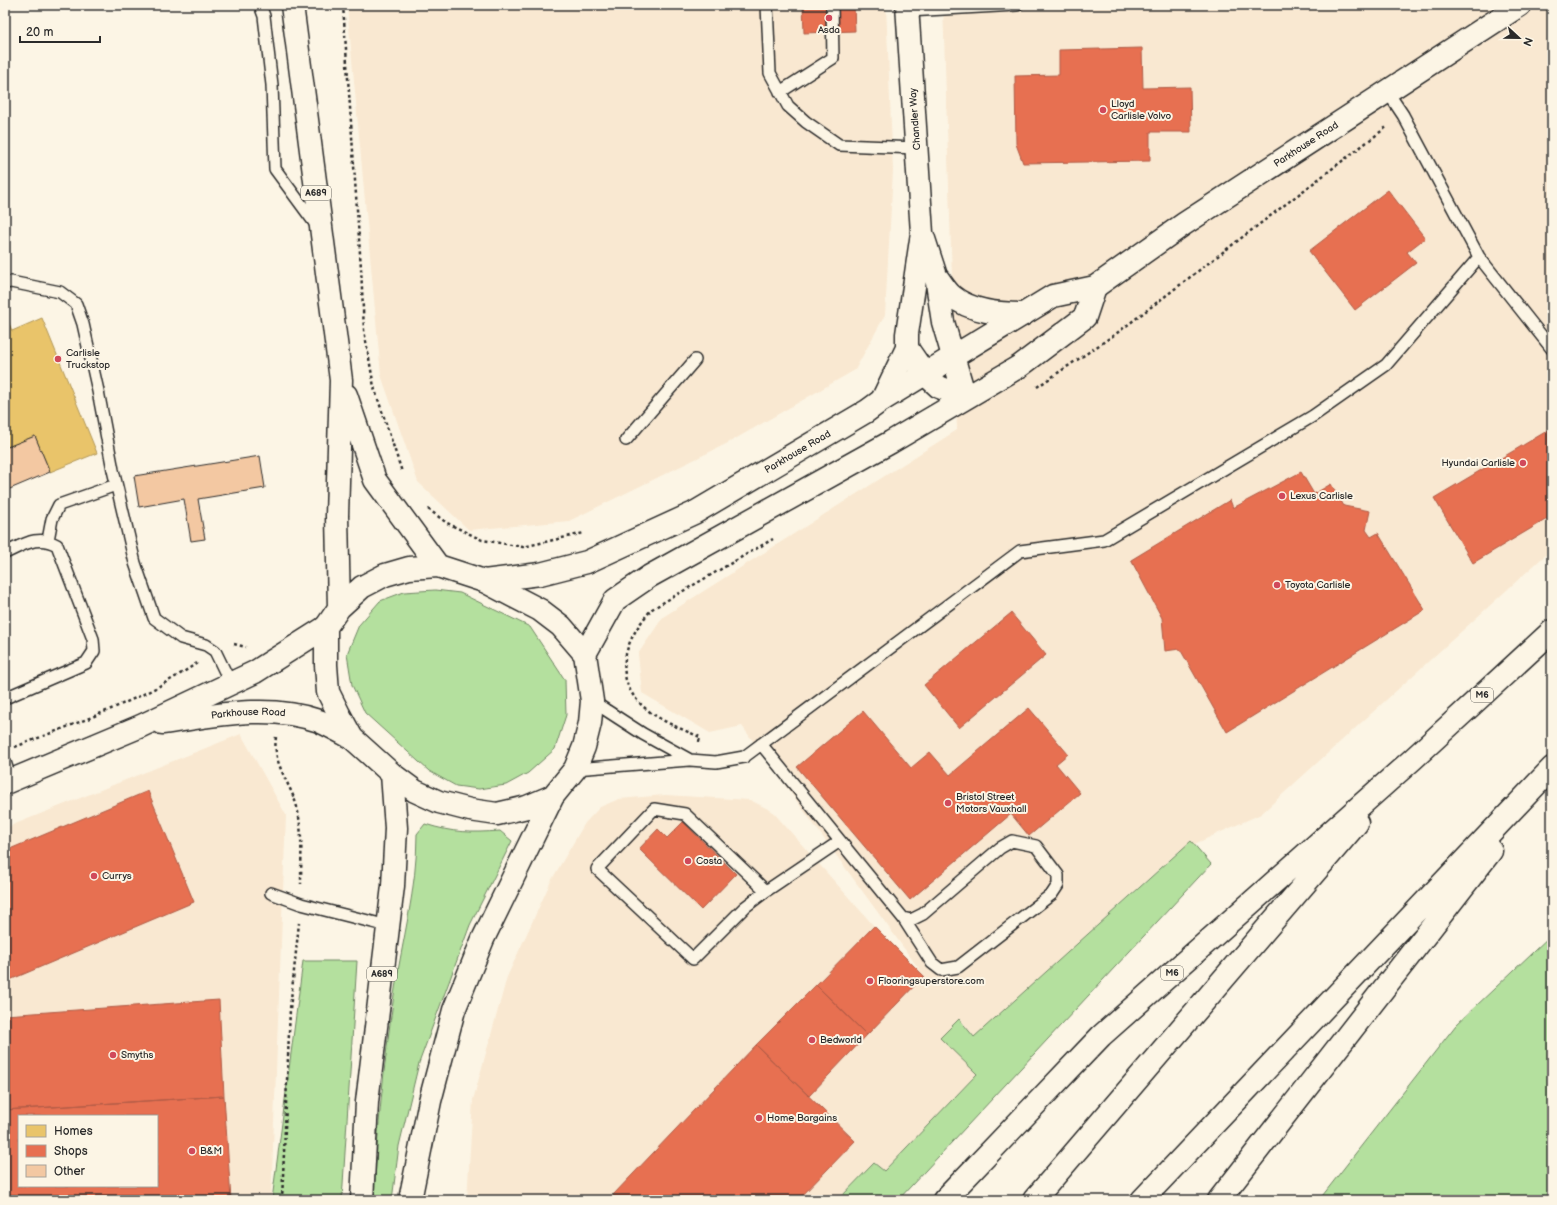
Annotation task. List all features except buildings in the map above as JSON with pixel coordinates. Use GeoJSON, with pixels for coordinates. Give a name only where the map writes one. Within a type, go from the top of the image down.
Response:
{"type":"FeatureCollection","features":[{"type":"Feature","properties":{"kind":"main road","name":"A689"},"geometry":{"type":"LineString","coordinates":[[292,5],[320,231],[341,380],[337,516],[339,608]]}},
{"type":"Feature","properties":{"kind":"main road","name":"Parkhouse Road"},"geometry":{"type":"LineString","coordinates":[[484,581],[540,574],[587,562],[694,513],[867,411],[882,400],[1053,296],[1095,287],[1184,224],[1387,90],[1520,5]]}},
{"type":"Feature","properties":{"kind":"main road","name":"Chandler Way"},"geometry":{"type":"LineString","coordinates":[[882,400],[907,348],[907,334],[922,233],[908,8]]}},
{"type":"Feature","properties":{"kind":"main road","name":"Chandler Way"},"geometry":{"type":"LineString","coordinates":[[922,233],[936,276],[943,322],[965,397]]}},
{"type":"Feature","properties":{"kind":"main road","name":"Chandler Way"},"geometry":{"type":"LineString","coordinates":[[936,276],[951,295],[966,305],[998,314],[1024,314]]}},
{"type":"Feature","properties":{"kind":"main road"},"geometry":{"type":"LineString","coordinates":[[585,654],[615,600],[650,576],[891,442],[965,397],[1020,366],[1084,317],[1095,287]]}},
{"type":"Feature","properties":{"kind":"main road"},"geometry":{"type":"LineString","coordinates":[[907,348],[925,374],[939,387],[965,397]]}},
{"type":"Feature","properties":{"kind":"main road","name":"A689"},"geometry":{"type":"LineString","coordinates":[[341,380],[375,480],[438,566]]}},
{"type":"Feature","properties":{"kind":"main road"},"geometry":{"type":"LineString","coordinates":[[410,1200],[430,1101],[454,1010],[483,939],[553,796],[575,769],[585,741],[592,701],[585,654],[561,626],[540,610],[484,581],[438,566],[409,568],[385,575],[362,587],[339,608],[326,627],[328,692],[352,738],[392,774],[415,790],[439,802],[470,810],[497,814],[527,808],[553,796]]}},
{"type":"Feature","properties":{"kind":"main road","name":"Parkhouse Road"},"geometry":{"type":"LineString","coordinates":[[7,775],[140,726],[230,682],[255,672],[326,627]]}},
{"type":"Feature","properties":{"kind":"main road","name":"M6"},"geometry":{"type":"LineString","coordinates":[[944,1200],[1101,1036],[1413,759],[1552,631]]}},
{"type":"Feature","properties":{"kind":"main road","name":"Parkhouse Road"},"geometry":{"type":"LineString","coordinates":[[140,726],[245,711],[294,715],[319,721],[352,738]]}},
{"type":"Feature","properties":{"kind":"main road","name":"M6"},"geometry":{"type":"LineString","coordinates":[[1034,1200],[1413,759]]}},
{"type":"Feature","properties":{"kind":"main road"},"geometry":{"type":"LineString","coordinates":[[1142,1200],[1552,768]]}},
{"type":"Feature","properties":{"kind":"main road"},"geometry":{"type":"LineString","coordinates":[[1219,1200],[1552,772]]}},
{"type":"Feature","properties":{"kind":"main road","name":"A689"},"geometry":{"type":"LineString","coordinates":[[362,1200],[368,1102],[388,926],[396,828],[392,774]]}},
{"type":"Feature","properties":{"kind":"lane"},"geometry":{"type":"LineString","coordinates":[[260,5],[264,16],[272,85],[274,169],[320,231]]}},
{"type":"Feature","properties":{"kind":"lane"},"geometry":{"type":"LineString","coordinates":[[767,5],[770,73],[788,106],[806,122],[839,146],[917,148]]}},
{"type":"Feature","properties":{"kind":"lane"},"geometry":{"type":"LineString","coordinates":[[780,92],[833,58],[832,5]]}},
{"type":"Feature","properties":{"kind":"lane"},"geometry":{"type":"LineString","coordinates":[[908,8],[1017,5]]}},
{"type":"Feature","properties":{"kind":"lane"},"geometry":{"type":"LineString","coordinates":[[1387,90],[1403,115],[1479,257],[1552,349]]}},
{"type":"Feature","properties":{"kind":"lane"},"geometry":{"type":"LineString","coordinates":[[575,769],[693,761],[716,762],[744,757],[1020,551],[1104,540],[1313,416],[1386,365],[1479,257]]}},
{"type":"Feature","properties":{"kind":"lane"},"geometry":{"type":"LineString","coordinates":[[5,283],[11,282],[60,292],[76,304],[98,391],[116,485],[135,563],[154,618],[180,638],[206,645],[214,651],[230,682]]}},
{"type":"Feature","properties":{"kind":"lane"},"geometry":{"type":"LineString","coordinates":[[626,440],[695,360]]}},
{"type":"Feature","properties":{"kind":"lane"},"geometry":{"type":"LineString","coordinates":[[48,540],[52,519],[59,505],[116,485]]}},
{"type":"Feature","properties":{"kind":"lane"},"geometry":{"type":"LineString","coordinates":[[5,553],[37,539],[48,540],[57,545],[93,639],[94,651],[86,663],[5,698]]}},
{"type":"Feature","properties":{"kind":"lane"},"geometry":{"type":"LineString","coordinates":[[592,701],[643,734],[693,761]]}},
{"type":"Feature","properties":{"kind":"lane"},"geometry":{"type":"LineString","coordinates":[[761,744],[903,918],[932,963],[941,970],[958,967],[1052,894],[1058,885],[1058,875],[1036,846],[1012,841],[1000,848],[923,914],[910,920],[903,918]]}},
{"type":"Feature","properties":{"kind":"lane"},"geometry":{"type":"LineString","coordinates":[[766,891],[685,814],[668,810],[654,809],[597,869],[693,959],[745,907],[840,841]]}},
{"type":"Feature","properties":{"kind":"lane"},"geometry":{"type":"LineString","coordinates":[[271,893],[300,904],[388,926]]}},
{"type":"Feature","properties":{"kind":"path"},"geometry":{"type":"LineString","coordinates":[[343,5],[364,330],[374,387],[402,473]]}},
{"type":"Feature","properties":{"kind":"path"},"geometry":{"type":"LineString","coordinates":[[1036,387],[1117,333],[1403,115]]}},
{"type":"Feature","properties":{"kind":"path"},"geometry":{"type":"LineString","coordinates":[[425,506],[447,523],[482,540],[523,547],[586,533]]}},
{"type":"Feature","properties":{"kind":"path"},"geometry":{"type":"LineString","coordinates":[[693,761],[700,737],[664,721],[650,712],[629,688],[625,675],[627,647],[642,620],[652,609],[775,538]]}},
{"type":"Feature","properties":{"kind":"path"},"geometry":{"type":"LineString","coordinates":[[280,714],[276,741],[279,766],[296,806],[301,834],[300,904],[290,1009],[282,1200]]}},
{"type":"Feature","properties":{"kind":"shaded area"},"geometry":{"type":"Polygon","coordinates":[[[347,5],[886,5],[893,171],[885,315],[855,370],[728,443],[569,521],[469,530],[418,482],[381,375],[347,5]]]}},
{"type":"Feature","properties":{"kind":"shaded area"},"geometry":{"type":"Polygon","coordinates":[[[943,5],[1552,5],[1552,549],[1261,814],[1179,851],[974,1037],[960,1019],[941,1038],[977,1074],[884,1171],[874,1163],[838,1200],[467,1200],[473,1100],[507,977],[551,881],[585,823],[600,807],[619,799],[665,795],[750,800],[772,811],[874,926],[922,973],[742,726],[710,733],[642,693],[638,654],[663,617],[957,430],[943,5]]]}},
{"type":"Feature","properties":{"kind":"shaded area"},"geometry":{"type":"Polygon","coordinates":[[[241,734],[286,815],[271,1200],[5,1200],[5,828],[241,734]]]}},
{"type":"Feature","properties":{"kind":"green space"},"geometry":{"type":"Polygon","coordinates":[[[435,590],[460,593],[530,627],[565,680],[566,715],[555,749],[528,773],[506,785],[479,789],[456,786],[429,771],[365,713],[352,685],[347,654],[359,625],[380,601],[404,592],[435,590]]]}},
{"type":"Feature","properties":{"kind":"green space"},"geometry":{"type":"Polygon","coordinates":[[[425,824],[462,832],[500,831],[512,841],[470,925],[419,1063],[399,1146],[392,1200],[374,1200],[379,1123],[390,1021],[415,875],[417,834],[425,824]]]}},
{"type":"Feature","properties":{"kind":"green space"},"geometry":{"type":"Polygon","coordinates":[[[1191,841],[1211,864],[898,1200],[838,1200],[874,1163],[884,1171],[977,1074],[940,1038],[959,1019],[974,1037],[1191,841]]]}},
{"type":"Feature","properties":{"kind":"green space"},"geometry":{"type":"Polygon","coordinates":[[[1552,934],[1552,1200],[1319,1200],[1456,1025],[1552,934]]]}},
{"type":"Feature","properties":{"kind":"green space"},"geometry":{"type":"Polygon","coordinates":[[[303,961],[357,961],[342,1200],[272,1200],[303,961]]]}},
{"type":"Feature","properties":{"kind":"place","name":"Asda"},"geometry":{"type":"Point","coordinates":[829,18]}},
{"type":"Feature","properties":{"kind":"place","name":"Lloyd Carlisle Volvo"},"geometry":{"type":"Point","coordinates":[1103,110]}},
{"type":"Feature","properties":{"kind":"place","name":"Carlisle Truckstop"},"geometry":{"type":"Point","coordinates":[58,359]}},
{"type":"Feature","properties":{"kind":"place","name":"Hyundai Carlisle"},"geometry":{"type":"Point","coordinates":[1523,463]}},
{"type":"Feature","properties":{"kind":"place","name":"Lexus Carlisle"},"geometry":{"type":"Point","coordinates":[1282,496]}},
{"type":"Feature","properties":{"kind":"place","name":"Toyota Carlisle"},"geometry":{"type":"Point","coordinates":[1277,585]}},
{"type":"Feature","properties":{"kind":"place","name":"Bristol Street Motors Vauxhall"},"geometry":{"type":"Point","coordinates":[948,803]}},
{"type":"Feature","properties":{"kind":"place","name":"Costa"},"geometry":{"type":"Point","coordinates":[688,861]}},
{"type":"Feature","properties":{"kind":"place","name":"Currys"},"geometry":{"type":"Point","coordinates":[94,876]}},
{"type":"Feature","properties":{"kind":"place","name":"Flooringsuperstore.com"},"geometry":{"type":"Point","coordinates":[870,981]}},
{"type":"Feature","properties":{"kind":"place","name":"Bedworld"},"geometry":{"type":"Point","coordinates":[812,1040]}},
{"type":"Feature","properties":{"kind":"place","name":"Smyths"},"geometry":{"type":"Point","coordinates":[113,1055]}},
{"type":"Feature","properties":{"kind":"place","name":"Home Bargains"},"geometry":{"type":"Point","coordinates":[759,1118]}},
{"type":"Feature","properties":{"kind":"place","name":"B&M"},"geometry":{"type":"Point","coordinates":[192,1151]}}]}
